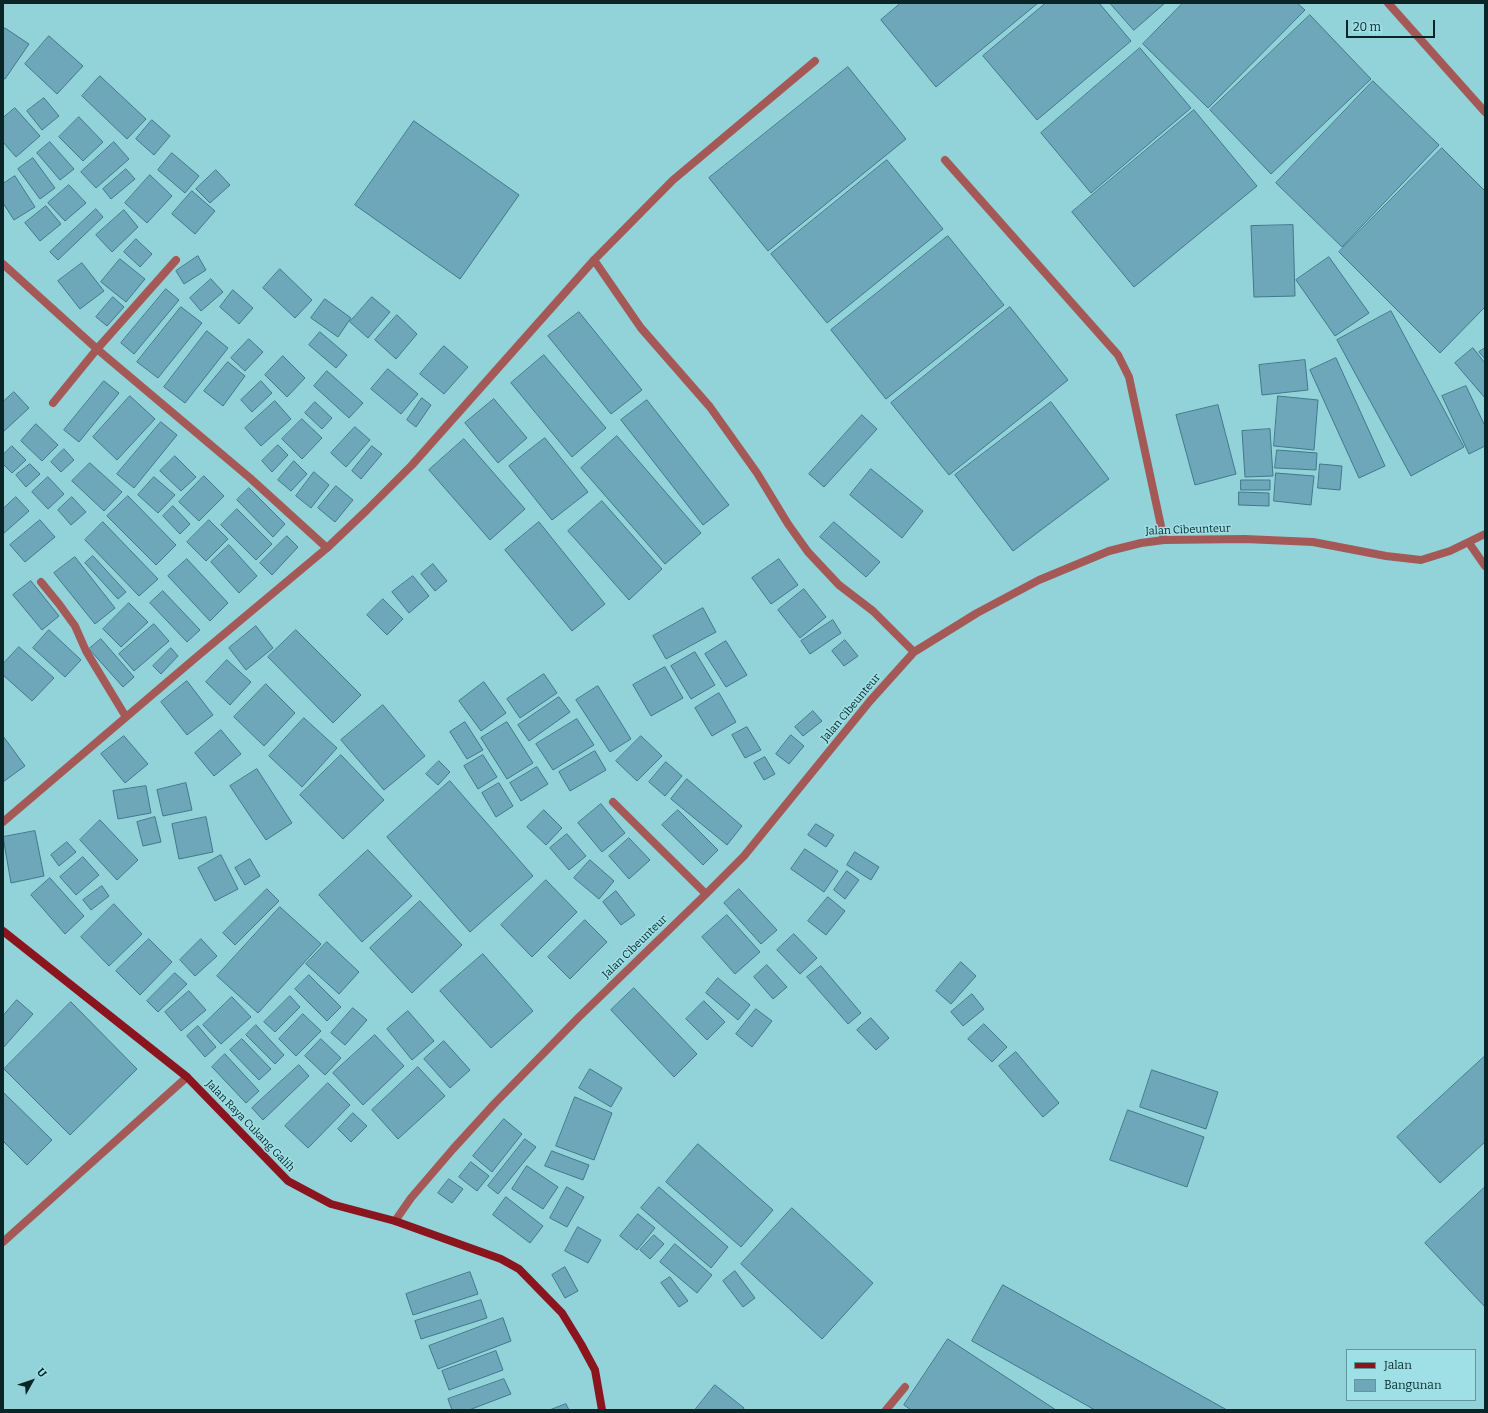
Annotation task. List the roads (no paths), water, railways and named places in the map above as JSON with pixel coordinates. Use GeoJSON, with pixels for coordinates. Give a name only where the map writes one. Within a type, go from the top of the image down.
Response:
{"type":"FeatureCollection","features":[{"type":"Feature","properties":{"kind":"main road","name":"Jalan Raya Cukang Galih"},"geometry":{"type":"LineString","coordinates":[[3,931],[187,1077],[288,1181],[331,1204],[394,1221],[501,1259],[519,1269],[562,1313],[581,1344],[595,1370],[602,1410]]}},
{"type":"Feature","properties":{"kind":"street"},"geometry":{"type":"LineString","coordinates":[[1388,3],[1485,112]]}},
{"type":"Feature","properties":{"kind":"street"},"geometry":{"type":"LineString","coordinates":[[3,822],[327,548],[412,465],[594,260],[673,180],[815,61]]}},
{"type":"Feature","properties":{"kind":"street"},"geometry":{"type":"LineString","coordinates":[[944,160],[1118,355],[1129,377],[1134,397],[1164,540]]}},
{"type":"Feature","properties":{"kind":"street"},"geometry":{"type":"LineString","coordinates":[[53,403],[97,349],[176,260]]}},
{"type":"Feature","properties":{"kind":"street"},"geometry":{"type":"LineString","coordinates":[[594,260],[641,328],[724,425],[757,473],[788,524],[808,552],[839,585],[873,611],[914,652]]}},
{"type":"Feature","properties":{"kind":"street"},"geometry":{"type":"LineString","coordinates":[[3,264],[97,349],[250,478],[327,548]]}},
{"type":"Feature","properties":{"kind":"street","name":"Jalan Cibeunteur"},"geometry":{"type":"LineString","coordinates":[[394,1221],[411,1198],[495,1103],[579,1017],[744,856],[870,702],[914,652],[977,613],[1040,580],[1109,551],[1140,543],[1164,540],[1245,539],[1313,542],[1386,556],[1421,560],[1450,551],[1485,534]]}},
{"type":"Feature","properties":{"kind":"street"},"geometry":{"type":"LineString","coordinates":[[1469,542],[1485,566]]}},
{"type":"Feature","properties":{"kind":"street"},"geometry":{"type":"LineString","coordinates":[[41,582],[75,626],[86,651],[126,717]]}},
{"type":"Feature","properties":{"kind":"street"},"geometry":{"type":"LineString","coordinates":[[613,802],[706,894]]}},
{"type":"Feature","properties":{"kind":"street"},"geometry":{"type":"LineString","coordinates":[[3,1242],[187,1077]]}},
{"type":"Feature","properties":{"kind":"street"},"geometry":{"type":"LineString","coordinates":[[886,1410],[905,1387]]}}]}
